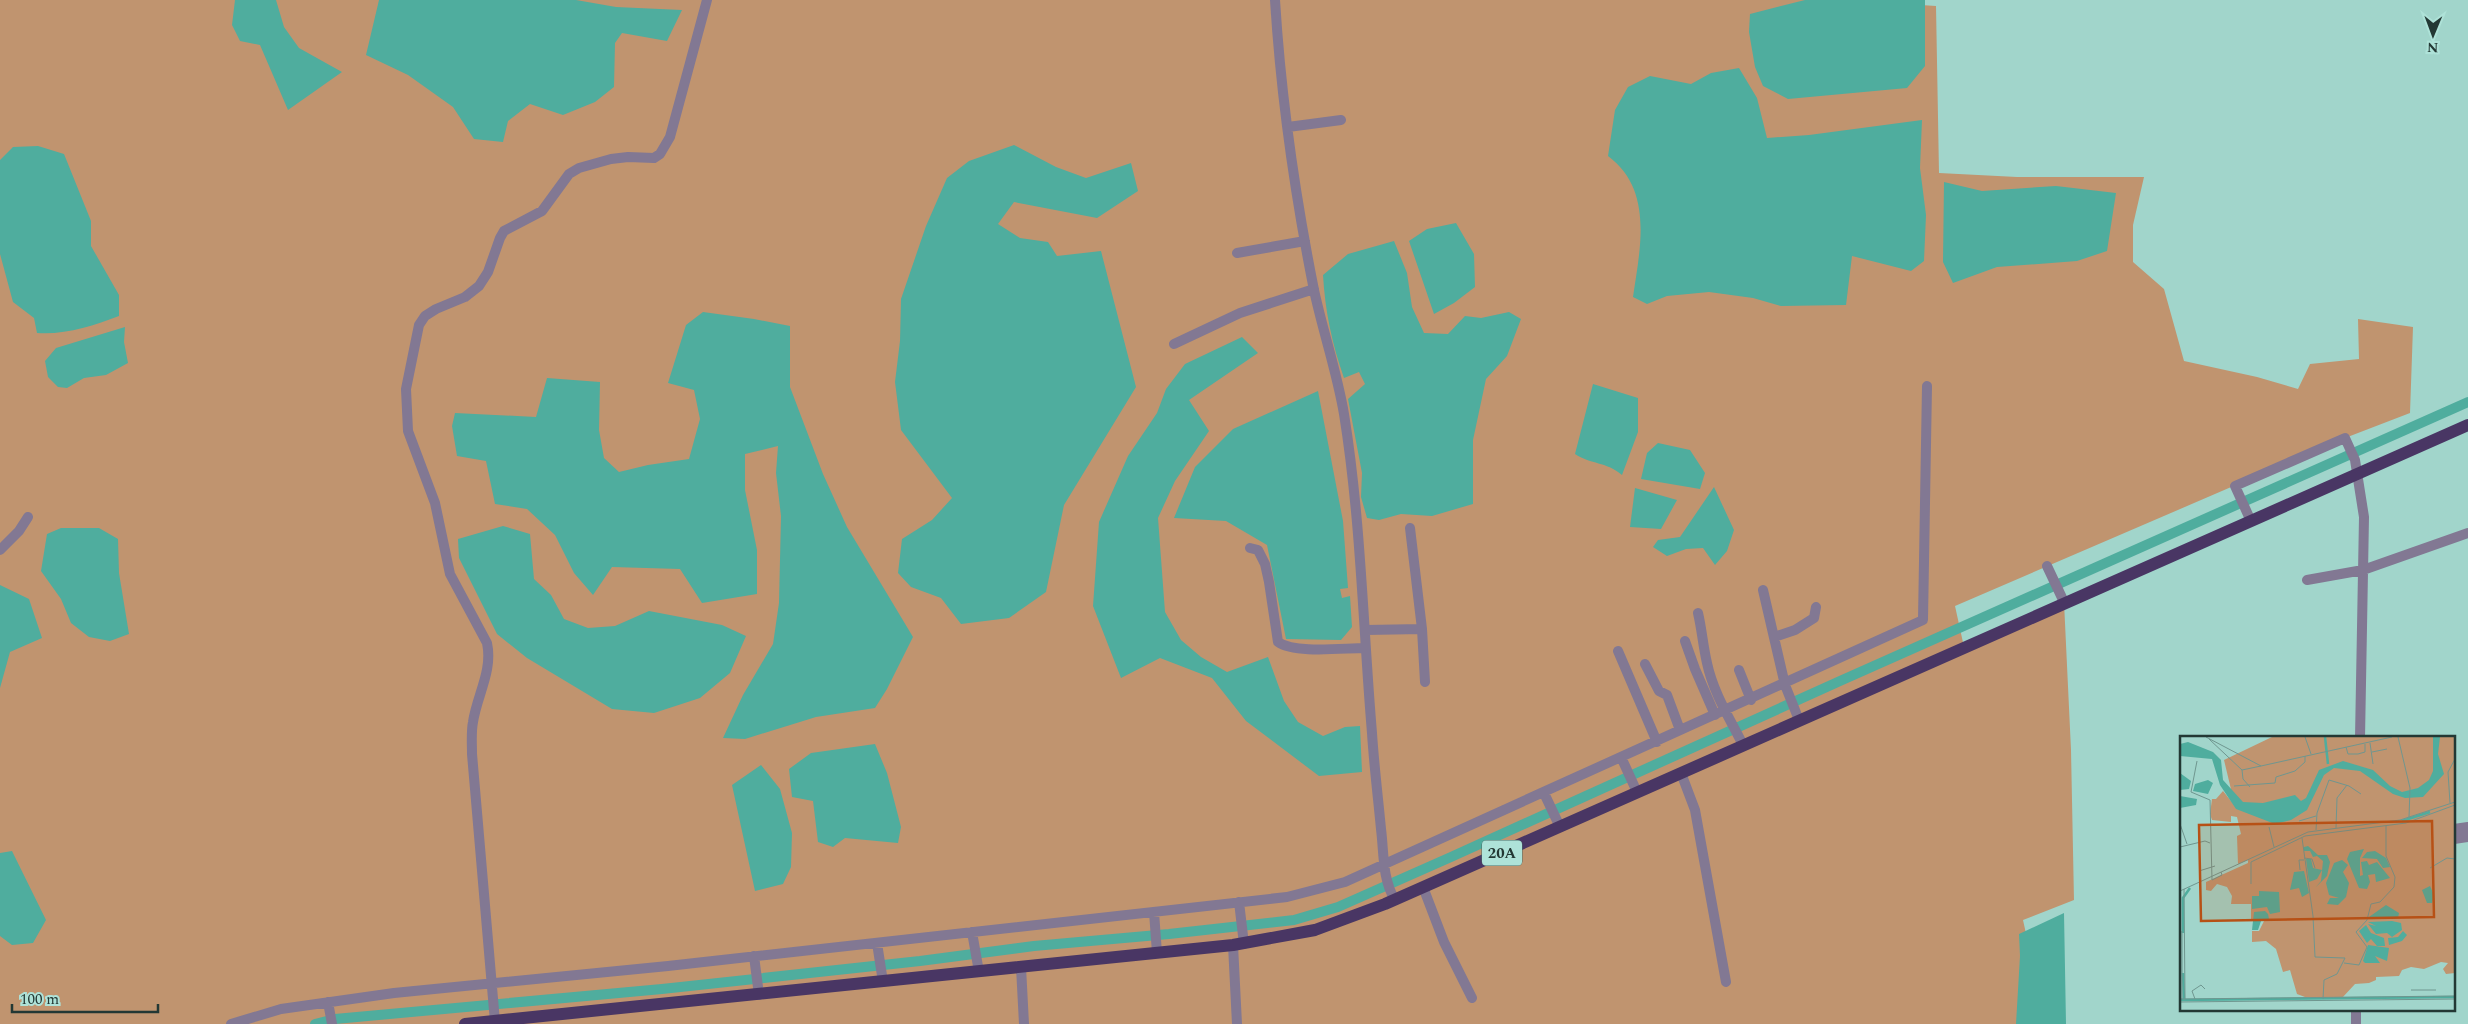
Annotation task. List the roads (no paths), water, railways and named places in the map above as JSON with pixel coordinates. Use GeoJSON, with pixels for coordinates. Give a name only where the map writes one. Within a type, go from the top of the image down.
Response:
{"type":"FeatureCollection","features":[{"type":"Feature","properties":{"kind":"main road","name":"20A"},"geometry":{"type":"LineString","coordinates":[[465,1024],[978,972],[1157,947],[1239,944],[1314,930],[1392,895],[1423,887],[1560,827],[1634,786],[1681,773],[1744,745],[1797,714],[2356,466],[2468,425]]}},
{"type":"Feature","properties":{"kind":"street"},"geometry":{"type":"LineString","coordinates":[[494,1022],[472,754],[472,724],[489,665],[489,654],[487,643],[450,574],[435,503],[408,431],[405,402],[415,340],[419,325],[425,316],[436,309],[466,297],[479,286],[488,272],[504,231],[542,211],[568,174],[595,162],[628,157],[654,158],[660,154],[670,137],[707,0]]}},
{"type":"Feature","properties":{"kind":"street"},"geometry":{"type":"LineString","coordinates":[[1275,0],[1288,127],[1305,241],[1314,289],[1344,411],[1352,465],[1385,868],[1392,895]]}},
{"type":"Feature","properties":{"kind":"street"},"geometry":{"type":"LineString","coordinates":[[1288,127],[1341,120]]}},
{"type":"Feature","properties":{"kind":"street"},"geometry":{"type":"LineString","coordinates":[[1237,253],[1305,241]]}},
{"type":"Feature","properties":{"kind":"street"},"geometry":{"type":"LineString","coordinates":[[1174,344],[1240,313],[1314,289]]}},
{"type":"Feature","properties":{"kind":"street"},"geometry":{"type":"LineString","coordinates":[[231,1024],[281,1008],[328,1006],[754,956],[878,947],[972,932],[1155,917],[1239,902],[1287,898],[1385,868],[1544,793],[1622,760],[1680,730],[1716,715],[1728,714],[1751,700],[1786,688],[1924,620],[1927,386]]}},
{"type":"Feature","properties":{"kind":"street"},"geometry":{"type":"LineString","coordinates":[[2248,514],[2235,486],[2345,438],[2356,466],[2364,517],[2360,736]]}},
{"type":"Feature","properties":{"kind":"street"},"geometry":{"type":"LineString","coordinates":[[0,550],[19,531],[28,517]]}},
{"type":"Feature","properties":{"kind":"street"},"geometry":{"type":"LineString","coordinates":[[1410,528],[1422,629],[1425,682]]}},
{"type":"Feature","properties":{"kind":"street"},"geometry":{"type":"LineString","coordinates":[[2306,580],[2363,570],[2468,533]]}},
{"type":"Feature","properties":{"kind":"street"},"geometry":{"type":"LineString","coordinates":[[1250,548],[1258,550],[1265,564],[1278,642],[1284,647],[1296,648],[1366,648]]}},
{"type":"Feature","properties":{"kind":"street"},"geometry":{"type":"LineString","coordinates":[[2049,571],[2061,597]]}},
{"type":"Feature","properties":{"kind":"street"},"geometry":{"type":"LineString","coordinates":[[1763,590],[1786,688],[1797,714]]}},
{"type":"Feature","properties":{"kind":"street"},"geometry":{"type":"LineString","coordinates":[[1774,637],[1796,630],[1814,618],[1816,607]]}},
{"type":"Feature","properties":{"kind":"street"},"geometry":{"type":"LineString","coordinates":[[1698,613],[1707,663],[1728,714],[1744,745]]}},
{"type":"Feature","properties":{"kind":"street"},"geometry":{"type":"LineString","coordinates":[[1366,630],[1422,629]]}},
{"type":"Feature","properties":{"kind":"street"},"geometry":{"type":"LineString","coordinates":[[1685,641],[1695,669],[1716,715]]}},
{"type":"Feature","properties":{"kind":"street"},"geometry":{"type":"LineString","coordinates":[[1618,651],[1657,742]]}},
{"type":"Feature","properties":{"kind":"street"},"geometry":{"type":"LineString","coordinates":[[1645,664],[1659,691],[1667,696],[1680,730]]}},
{"type":"Feature","properties":{"kind":"street"},"geometry":{"type":"LineString","coordinates":[[1738,670],[1751,700]]}},
{"type":"Feature","properties":{"kind":"street"},"geometry":{"type":"LineString","coordinates":[[1622,760],[1634,786]]}},
{"type":"Feature","properties":{"kind":"street"},"geometry":{"type":"LineString","coordinates":[[1681,773],[1695,810],[1726,982]]}},
{"type":"Feature","properties":{"kind":"street"},"geometry":{"type":"LineString","coordinates":[[1544,793],[1560,827]]}},
{"type":"Feature","properties":{"kind":"street"},"geometry":{"type":"LineString","coordinates":[[1423,887],[1444,942],[1472,998]]}},
{"type":"Feature","properties":{"kind":"street"},"geometry":{"type":"LineString","coordinates":[[1237,1024],[1239,902]]}},
{"type":"Feature","properties":{"kind":"street"},"geometry":{"type":"LineString","coordinates":[[1155,917],[1157,947]]}},
{"type":"Feature","properties":{"kind":"street"},"geometry":{"type":"LineString","coordinates":[[972,932],[978,972]]}},
{"type":"Feature","properties":{"kind":"street"},"geometry":{"type":"LineString","coordinates":[[878,947],[882,982]]}},
{"type":"Feature","properties":{"kind":"street"},"geometry":{"type":"LineString","coordinates":[[754,956],[759,995]]}},
{"type":"Feature","properties":{"kind":"street"},"geometry":{"type":"LineString","coordinates":[[1021,967],[1024,1024]]}},
{"type":"Feature","properties":{"kind":"street"},"geometry":{"type":"LineString","coordinates":[[328,1006],[332,1024]]}},
{"type":"Feature","properties":{"kind":"waterway"},"geometry":{"type":"LineString","coordinates":[[315,1024],[335,1019],[662,989],[920,961],[1034,946],[1294,920],[1338,907],[1840,681],[2468,402]]}}]}
